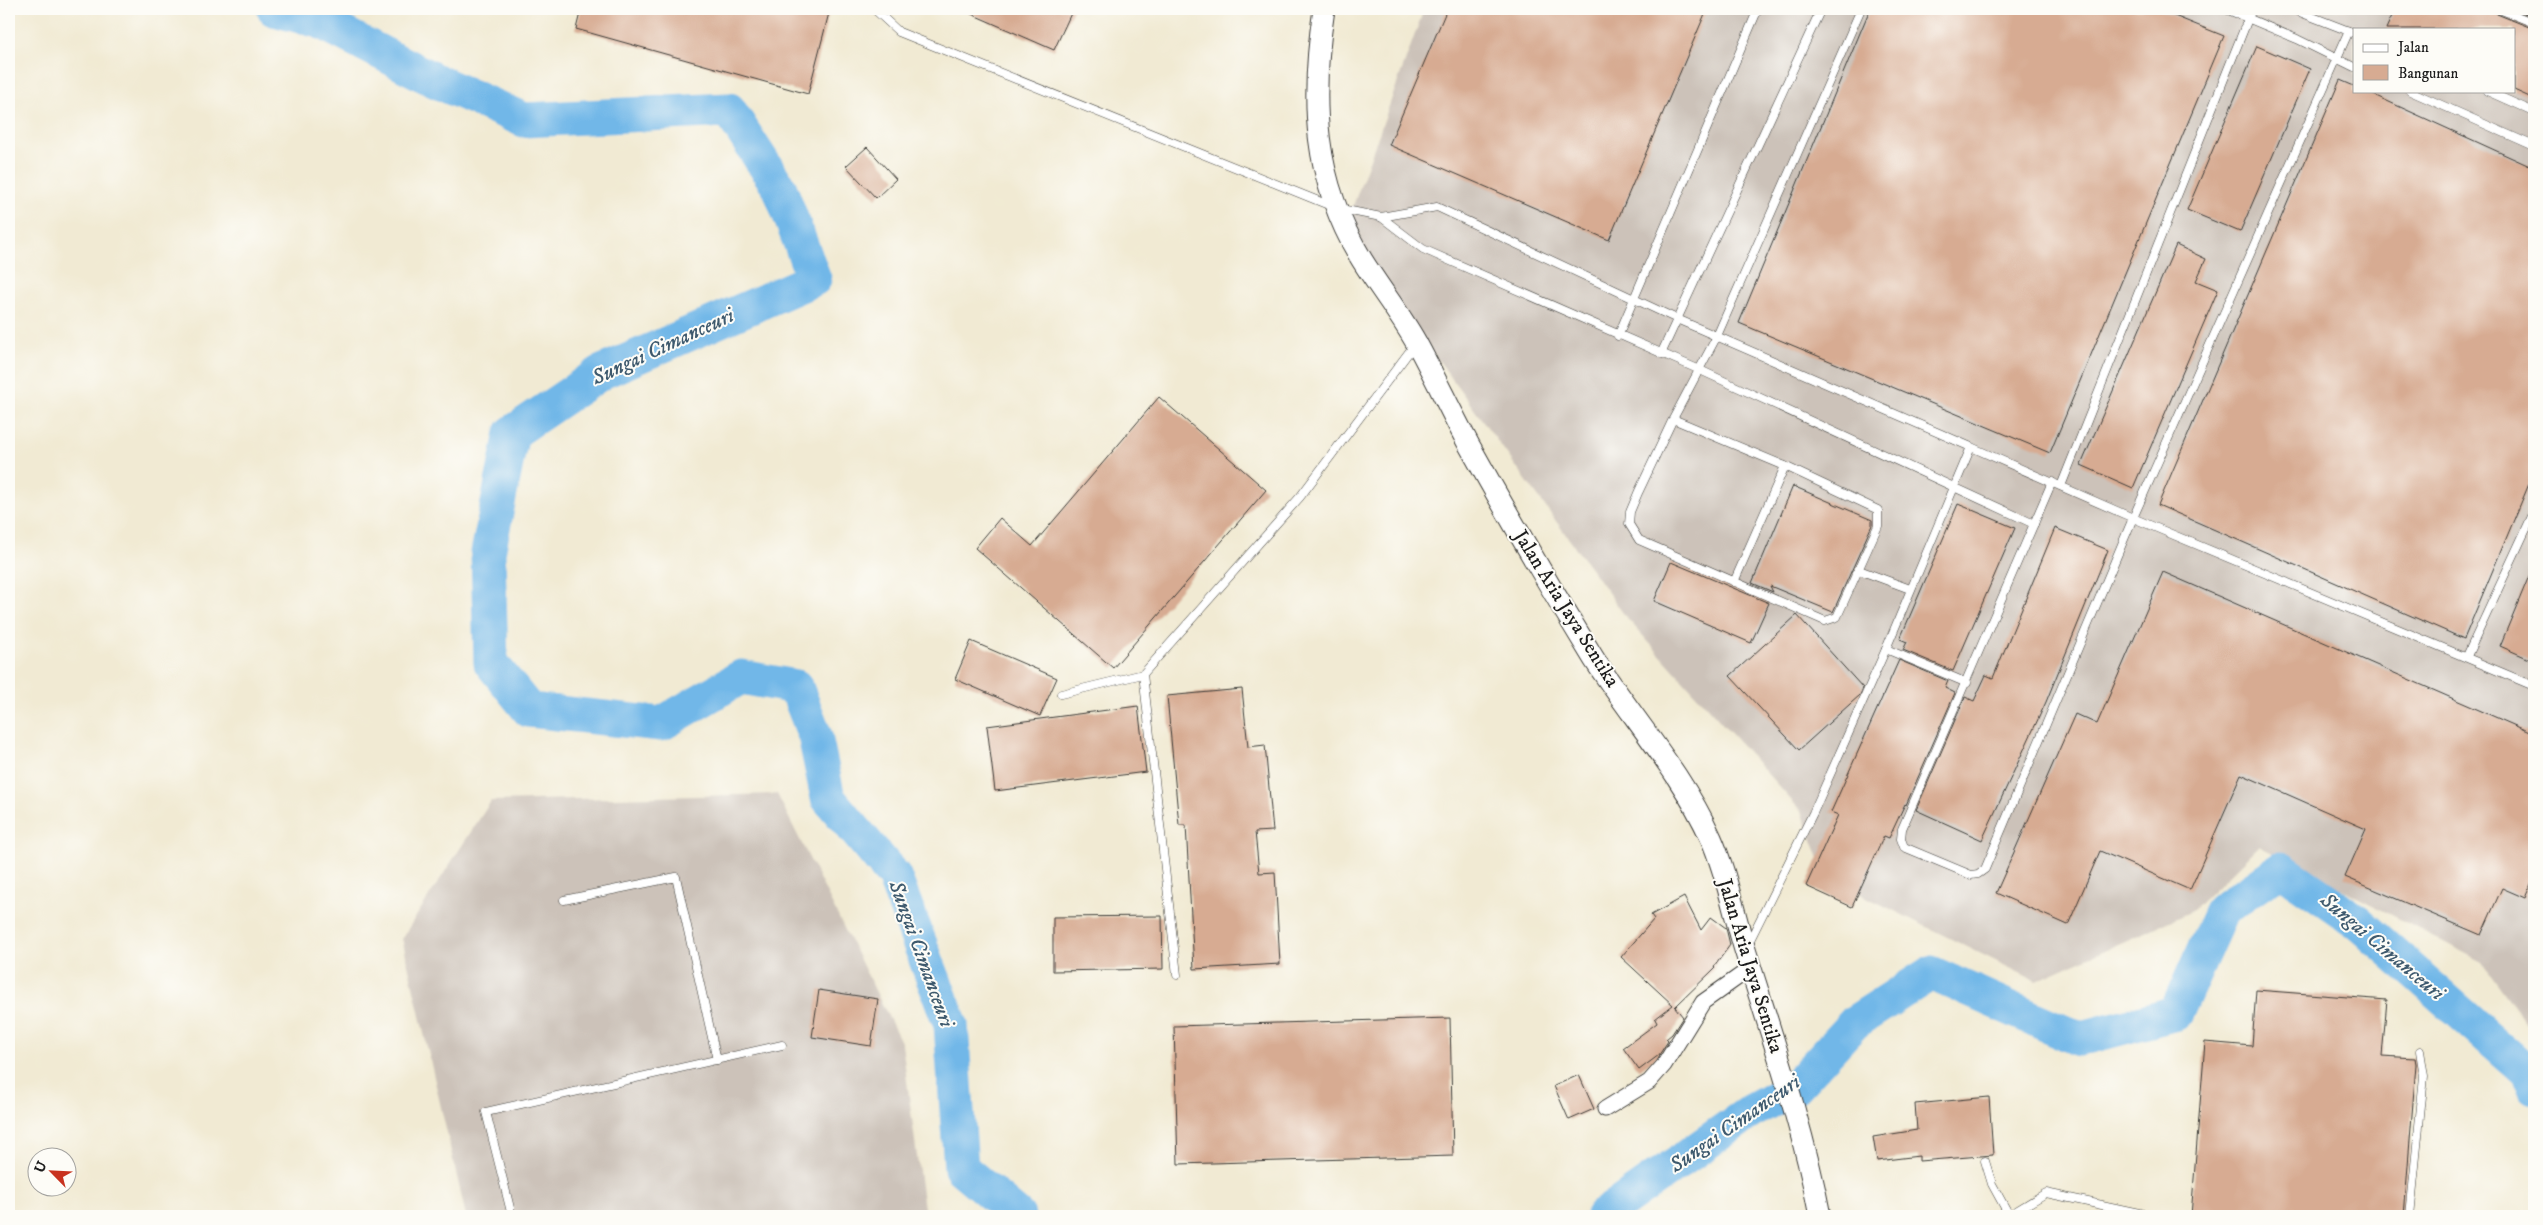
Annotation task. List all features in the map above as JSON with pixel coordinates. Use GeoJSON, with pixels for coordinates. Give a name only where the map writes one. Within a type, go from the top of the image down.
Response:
{"type":"FeatureCollection","features":[{"type":"Feature","properties":{"kind":"street","name":"Jalan Aria Jaya Sentika"},"geometry":{"type":"LineString","coordinates":[[1324,9],[1316,81],[1318,130],[1326,176],[1336,208],[1361,258],[1416,342],[1491,484],[1594,658],[1679,776],[1712,839],[1731,896],[1774,1048],[1808,1154],[1820,1216]]}},
{"type":"Feature","properties":{"kind":"street"},"geometry":{"type":"LineString","coordinates":[[1605,1109],[1649,1082],[1664,1065],[1703,1002],[1748,959]]}},
{"type":"Feature","properties":{"kind":"lane"},"geometry":{"type":"LineString","coordinates":[[874,9],[899,32],[1336,208],[1381,217],[1437,207],[1676,318],[1970,447],[2133,518],[2467,656],[2534,686]]}},
{"type":"Feature","properties":{"kind":"lane"},"geometry":{"type":"LineString","coordinates":[[1618,336],[1758,9]]}},
{"type":"Feature","properties":{"kind":"lane"},"geometry":{"type":"LineString","coordinates":[[1661,354],[1676,318],[1821,9]]}},
{"type":"Feature","properties":{"kind":"lane"},"geometry":{"type":"LineString","coordinates":[[1673,419],[1785,466],[1878,510],[1878,526],[1837,617],[1825,622],[1639,540],[1629,524],[1630,512],[1673,419],[1717,336],[1861,9]]}},
{"type":"Feature","properties":{"kind":"lane"},"geometry":{"type":"LineString","coordinates":[[2226,9],[2353,67]]}},
{"type":"Feature","properties":{"kind":"lane"},"geometry":{"type":"LineString","coordinates":[[2061,486],[2252,9]]}},
{"type":"Feature","properties":{"kind":"lane"},"geometry":{"type":"LineString","coordinates":[[2052,482],[1902,829],[1901,839],[1904,847],[1971,875],[1978,874],[1986,869],[2133,518],[2307,123],[2352,32],[2292,9]]}},
{"type":"Feature","properties":{"kind":"lane"},"geometry":{"type":"LineString","coordinates":[[2499,9],[2534,23]]}},
{"type":"Feature","properties":{"kind":"lane"},"geometry":{"type":"LineString","coordinates":[[2412,92],[2534,146]]}},
{"type":"Feature","properties":{"kind":"lane"},"geometry":{"type":"LineString","coordinates":[[2489,92],[2534,112]]}},
{"type":"Feature","properties":{"kind":"lane"},"geometry":{"type":"LineString","coordinates":[[1381,217],[1423,249],[1618,336],[1700,370],[2034,524]]}},
{"type":"Feature","properties":{"kind":"lane"},"geometry":{"type":"LineString","coordinates":[[1061,694],[1143,674],[1300,497],[1416,342]]}},
{"type":"Feature","properties":{"kind":"lane"},"geometry":{"type":"LineString","coordinates":[[1748,959],[1886,649],[1970,447]]}},
{"type":"Feature","properties":{"kind":"lane"},"geometry":{"type":"LineString","coordinates":[[1734,582],[1785,466]]}},
{"type":"Feature","properties":{"kind":"lane"},"geometry":{"type":"LineString","coordinates":[[2467,656],[2534,512]]}},
{"type":"Feature","properties":{"kind":"lane"},"geometry":{"type":"LineString","coordinates":[[1859,570],[1910,589]]}},
{"type":"Feature","properties":{"kind":"lane"},"geometry":{"type":"LineString","coordinates":[[1886,649],[1966,683]]}},
{"type":"Feature","properties":{"kind":"lane"},"geometry":{"type":"LineString","coordinates":[[1143,674],[1177,975]]}},
{"type":"Feature","properties":{"kind":"lane"},"geometry":{"type":"LineString","coordinates":[[564,900],[676,878],[718,1060]]}},
{"type":"Feature","properties":{"kind":"lane"},"geometry":{"type":"LineString","coordinates":[[512,1216],[486,1112],[782,1045]]}},
{"type":"Feature","properties":{"kind":"lane"},"geometry":{"type":"LineString","coordinates":[[2410,1216],[2424,1076],[2420,1051]]}},
{"type":"Feature","properties":{"kind":"lane"},"geometry":{"type":"LineString","coordinates":[[1984,1161],[1992,1184],[2008,1216],[2046,1193],[2153,1216]]}},
{"type":"Feature","properties":{"kind":"shaded area"},"geometry":{"type":"Polygon","coordinates":[[[1424,9],[2534,9],[2534,1034],[2482,962],[2259,846],[2194,910],[2036,981],[1826,877],[1801,811],[1626,617],[1344,231],[1424,9]]]}},
{"type":"Feature","properties":{"kind":"shaded area"},"geometry":{"type":"Polygon","coordinates":[[[777,794],[902,1044],[925,1216],[466,1216],[402,938],[491,801],[777,794]]]}},
{"type":"Feature","properties":{"kind":"building"},"geometry":{"type":"Polygon","coordinates":[[[581,9],[830,9],[808,94],[576,29],[581,9]]]}},
{"type":"Feature","properties":{"kind":"building"},"geometry":{"type":"Polygon","coordinates":[[[960,9],[1073,9],[1054,50],[960,9]]]}},
{"type":"Feature","properties":{"kind":"building"},"geometry":{"type":"Polygon","coordinates":[[[1447,9],[1707,9],[1609,240],[1389,145],[1447,9]]]}},
{"type":"Feature","properties":{"kind":"building"},"geometry":{"type":"Polygon","coordinates":[[[1870,9],[2157,9],[2224,36],[2050,453],[1739,323],[1870,9]]]}},
{"type":"Feature","properties":{"kind":"building"},"geometry":{"type":"Polygon","coordinates":[[[2395,9],[2493,9],[2497,14],[2534,29],[2534,99],[2516,91],[2516,28],[2386,28],[2395,9]]]}},
{"type":"Feature","properties":{"kind":"building"},"geometry":{"type":"Polygon","coordinates":[[[2514,9],[2534,9],[2534,17],[2514,9]]]}},
{"type":"Feature","properties":{"kind":"building"},"geometry":{"type":"Polygon","coordinates":[[[2257,46],[2310,69],[2240,232],[2187,210],[2257,46]]]}},
{"type":"Feature","properties":{"kind":"building"},"geometry":{"type":"Polygon","coordinates":[[[2340,80],[2353,86],[2353,92],[2367,92],[2534,168],[2534,472],[2464,639],[2158,505],[2340,80]]]}},
{"type":"Feature","properties":{"kind":"building"},"geometry":{"type":"Polygon","coordinates":[[[867,147],[896,179],[876,198],[846,166],[867,147]]]}},
{"type":"Feature","properties":{"kind":"building"},"geometry":{"type":"Polygon","coordinates":[[[2176,245],[2206,259],[2196,281],[2218,290],[2133,488],[2081,465],[2176,245]]]}},
{"type":"Feature","properties":{"kind":"building"},"geometry":{"type":"Polygon","coordinates":[[[1159,397],[1266,490],[1113,668],[975,548],[1000,518],[1032,546],[1159,397]]]}},
{"type":"Feature","properties":{"kind":"building"},"geometry":{"type":"Polygon","coordinates":[[[1793,486],[1872,520],[1872,525],[1833,612],[1770,586],[1773,592],[1752,583],[1793,486]]]}},
{"type":"Feature","properties":{"kind":"building"},"geometry":{"type":"Polygon","coordinates":[[[1958,504],[2015,528],[1953,671],[1903,650],[1907,642],[1900,639],[1958,504]]]}},
{"type":"Feature","properties":{"kind":"building"},"geometry":{"type":"Polygon","coordinates":[[[2055,528],[2108,550],[2046,702],[1982,840],[1916,810],[1965,697],[1974,701],[1986,675],[1993,678],[2055,528]]]}},
{"type":"Feature","properties":{"kind":"building"},"geometry":{"type":"Polygon","coordinates":[[[1671,562],[1769,603],[1751,643],[1654,601],[1671,562]]]}},
{"type":"Feature","properties":{"kind":"building"},"geometry":{"type":"Polygon","coordinates":[[[2534,564],[2534,661],[2500,646],[2534,564]]]}},
{"type":"Feature","properties":{"kind":"building"},"geometry":{"type":"Polygon","coordinates":[[[2163,572],[2534,734],[2534,877],[2525,898],[2502,888],[2481,935],[2345,877],[2366,829],[2241,774],[2190,890],[2100,851],[2068,925],[1996,893],[2075,714],[2097,724],[2163,572]]]}},
{"type":"Feature","properties":{"kind":"building"},"geometry":{"type":"Polygon","coordinates":[[[1797,615],[1863,688],[1860,695],[1799,750],[1730,676],[1797,615]]]}},
{"type":"Feature","properties":{"kind":"building"},"geometry":{"type":"Polygon","coordinates":[[[971,641],[1057,678],[1040,716],[955,679],[971,641]]]}},
{"type":"Feature","properties":{"kind":"building"},"geometry":{"type":"Polygon","coordinates":[[[1899,660],[1948,681],[1945,688],[1955,693],[1906,805],[1889,838],[1884,836],[1852,907],[1806,886],[1838,815],[1831,812],[1899,660]]]}},
{"type":"Feature","properties":{"kind":"building"},"geometry":{"type":"Polygon","coordinates":[[[1242,689],[1248,747],[1265,745],[1273,831],[1255,832],[1259,873],[1275,872],[1280,964],[1194,969],[1186,825],[1179,825],[1167,696],[1242,689]]]}},
{"type":"Feature","properties":{"kind":"building"},"geometry":{"type":"Polygon","coordinates":[[[1138,706],[1146,772],[995,791],[987,726],[1138,706]]]}},
{"type":"Feature","properties":{"kind":"building"},"geometry":{"type":"Polygon","coordinates":[[[1684,897],[1701,930],[1711,917],[1726,928],[1730,945],[1715,968],[1675,1007],[1683,1017],[1672,1034],[1666,1039],[1668,1041],[1659,1055],[1639,1070],[1623,1048],[1657,1023],[1655,1019],[1673,1005],[1621,957],[1654,919],[1651,915],[1684,897]]]}},
{"type":"Feature","properties":{"kind":"building"},"geometry":{"type":"Polygon","coordinates":[[[1162,916],[1163,969],[1053,971],[1053,917],[1162,916]]]}},
{"type":"Feature","properties":{"kind":"building"},"geometry":{"type":"Polygon","coordinates":[[[819,990],[878,999],[871,1046],[812,1037],[819,990]]]}},
{"type":"Feature","properties":{"kind":"building"},"geometry":{"type":"Polygon","coordinates":[[[2256,990],[2387,1000],[2382,1056],[2415,1058],[2416,1064],[2404,1216],[2191,1216],[2205,1042],[2252,1046],[2256,990]]]}},
{"type":"Feature","properties":{"kind":"building"},"geometry":{"type":"Polygon","coordinates":[[[1450,1018],[1453,1156],[1178,1164],[1174,1026],[1450,1018]]]}},
{"type":"Feature","properties":{"kind":"building"},"geometry":{"type":"Polygon","coordinates":[[[1579,1075],[1594,1109],[1569,1120],[1554,1086],[1579,1075]]]}},
{"type":"Feature","properties":{"kind":"building"},"geometry":{"type":"Polygon","coordinates":[[[1989,1097],[1993,1155],[1919,1161],[1919,1156],[1877,1161],[1873,1137],[1917,1130],[1915,1104],[1989,1097]]]}},
{"type":"Feature","properties":{"kind":"waterway","name":"Sungai Cimanceuri"},"geometry":{"type":"LineString","coordinates":[[274,9],[319,21],[434,80],[524,120],[729,110],[780,189],[814,279],[602,372],[512,433],[488,553],[491,663],[529,710],[661,724],[741,677],[796,687],[815,736],[828,798],[894,876],[951,1025],[961,1168],[1018,1216]]}},
{"type":"Feature","properties":{"kind":"waterway","name":"Sungai Cimanceuri"},"geometry":{"type":"LineString","coordinates":[[1602,1216],[1750,1112],[1795,1087],[1855,1022],[1931,973],[2079,1039],[2176,1013],[2222,910],[2281,869],[2358,922],[2526,1071],[2534,1086]]}}]}
